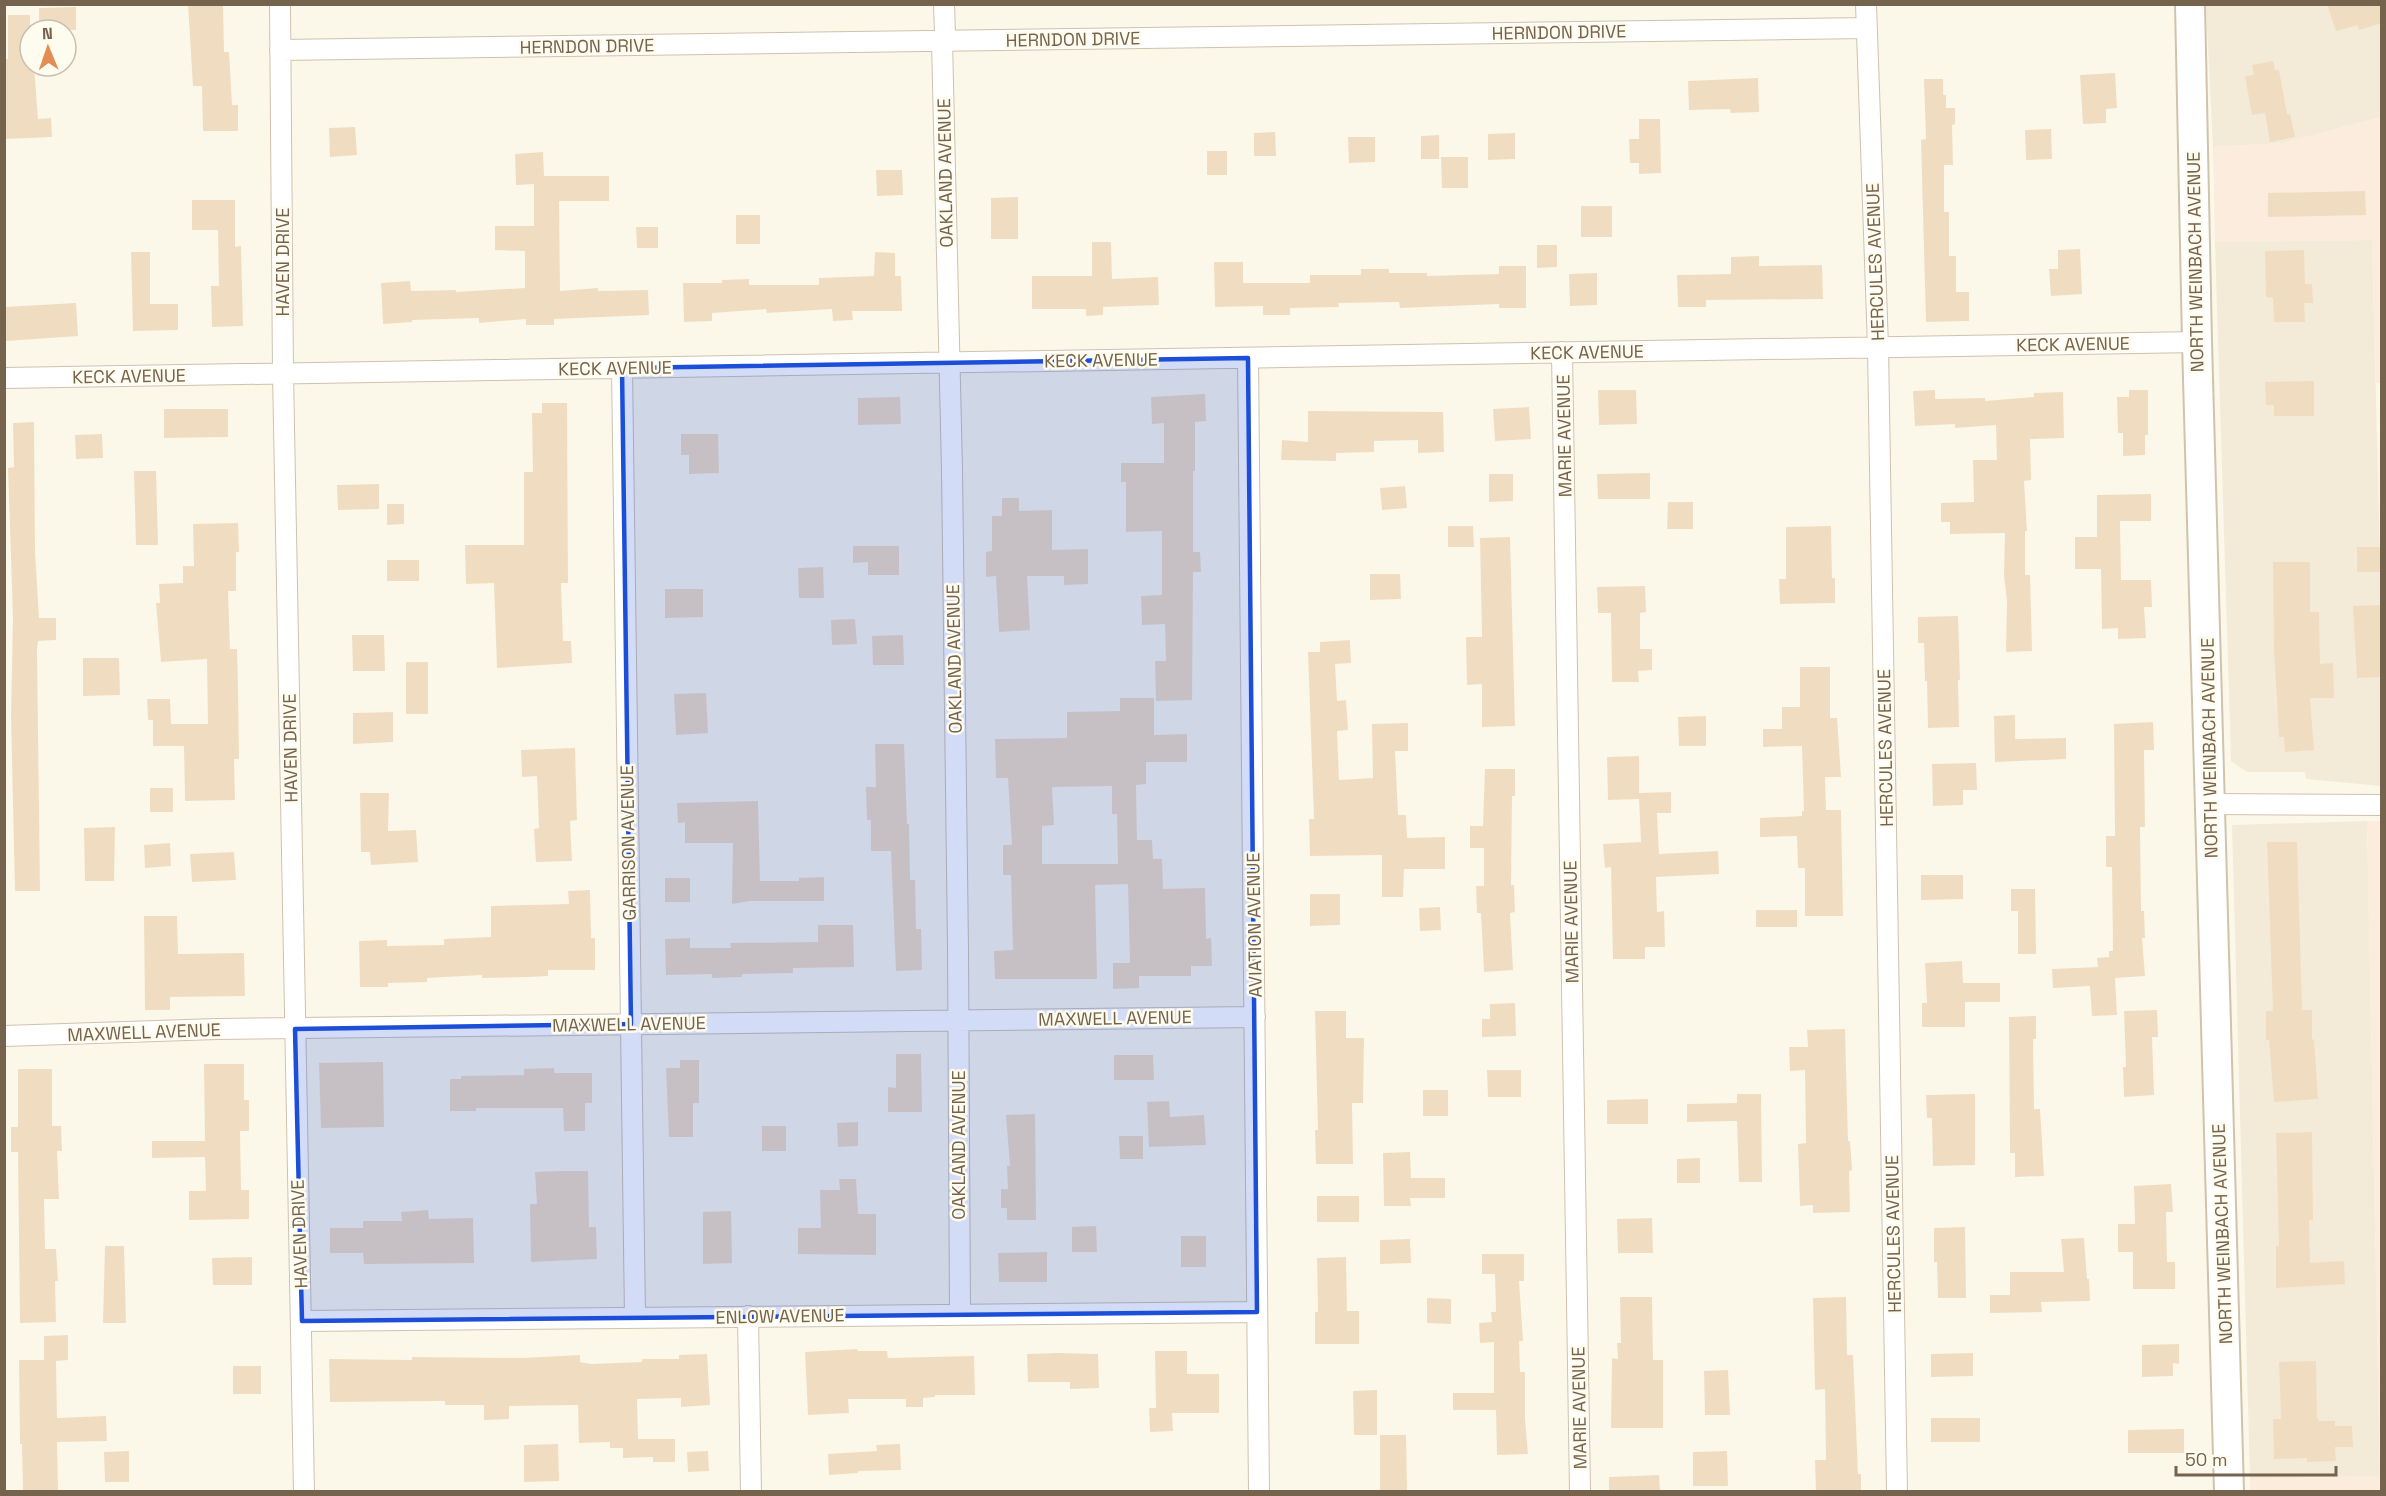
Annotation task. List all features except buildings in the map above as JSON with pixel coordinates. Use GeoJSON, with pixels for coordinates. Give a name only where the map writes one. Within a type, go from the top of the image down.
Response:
{"type":"FeatureCollection","features":[{"type":"Feature","properties":{"kind":"main road","name":"NORTH WEINBACH AVENUE"},"geometry":{"type":"LineString","coordinates":[[2190,4],[2197,342],[2229,1491]]}},
{"type":"Feature","properties":{"kind":"street","name":"HAVEN DRIVE"},"geometry":{"type":"LineString","coordinates":[[280,4],[283,373],[304,1491]]}},
{"type":"Feature","properties":{"kind":"street","name":"OAKLAND AVENUE"},"geometry":{"type":"LineString","coordinates":[[944,4],[945,34],[942,41],[958,949],[960,1314]]}},
{"type":"Feature","properties":{"kind":"street","name":"HERCULES AVENUE"},"geometry":{"type":"LineString","coordinates":[[1866,4],[1878,347],[1897,1491]]}},
{"type":"Feature","properties":{"kind":"street","name":"HERNDON DRIVE"},"geometry":{"type":"LineString","coordinates":[[280,50],[1866,28]]}},
{"type":"Feature","properties":{"kind":"street","name":"KECK AVENUE"},"geometry":{"type":"LineString","coordinates":[[4,378],[2197,342]]}},
{"type":"Feature","properties":{"kind":"street","name":"MARIE AVENUE"},"geometry":{"type":"LineString","coordinates":[[1562,352],[1580,1491]]}},
{"type":"Feature","properties":{"kind":"street","name":"AVIATION AVENUE"},"geometry":{"type":"LineString","coordinates":[[1248,358],[1259,1491]]}},
{"type":"Feature","properties":{"kind":"street","name":"GARRISON AVENUE"},"geometry":{"type":"LineString","coordinates":[[622,368],[635,1318]]}},
{"type":"Feature","properties":{"kind":"street"},"geometry":{"type":"LineString","coordinates":[[2210,804],[2382,805]]}},
{"type":"Feature","properties":{"kind":"street","name":"MAXWELL AVENUE"},"geometry":{"type":"LineString","coordinates":[[4,1036],[217,1029],[1255,1017]]}},
{"type":"Feature","properties":{"kind":"street","name":"ENLOW AVENUE"},"geometry":{"type":"LineString","coordinates":[[302,1321],[1257,1311]]}},
{"type":"Feature","properties":{"kind":"street"},"geometry":{"type":"LineString","coordinates":[[748,1316],[750,1491]]}},
{"type":"Feature","properties":{"kind":"highlighted area"},"geometry":{"type":"Polygon","coordinates":[[[1248,358],[1257,1312],[302,1321],[295,1029],[631,1024],[622,368],[1248,358]]]}},
{"type":"Feature","properties":{"kind":"shaded area"},"geometry":{"type":"Polygon","coordinates":[[[2206,5],[2381,5],[2381,117],[2283,143],[2213,147],[2206,5]]]}},
{"type":"Feature","properties":{"kind":"shaded area"},"geometry":{"type":"Polygon","coordinates":[[[2381,117],[2381,383],[2376,383],[2372,240],[2215,242],[2213,147],[2283,143],[2381,117]]]}},
{"type":"Feature","properties":{"kind":"shaded area"},"geometry":{"type":"Polygon","coordinates":[[[2372,240],[2381,599],[2381,786],[2306,779],[2305,772],[2247,772],[2231,761],[2215,242],[2372,240]]]}},
{"type":"Feature","properties":{"kind":"shaded area"},"geometry":{"type":"Polygon","coordinates":[[[2367,821],[2380,1476],[2250,1479],[2232,825],[2367,821]]]}},
{"type":"Feature","properties":{"kind":"shaded area"},"geometry":{"type":"Polygon","coordinates":[[[2367,821],[2382,821],[2381,1491],[2250,1491],[2250,1479],[2380,1476],[2367,821]]]}}]}
